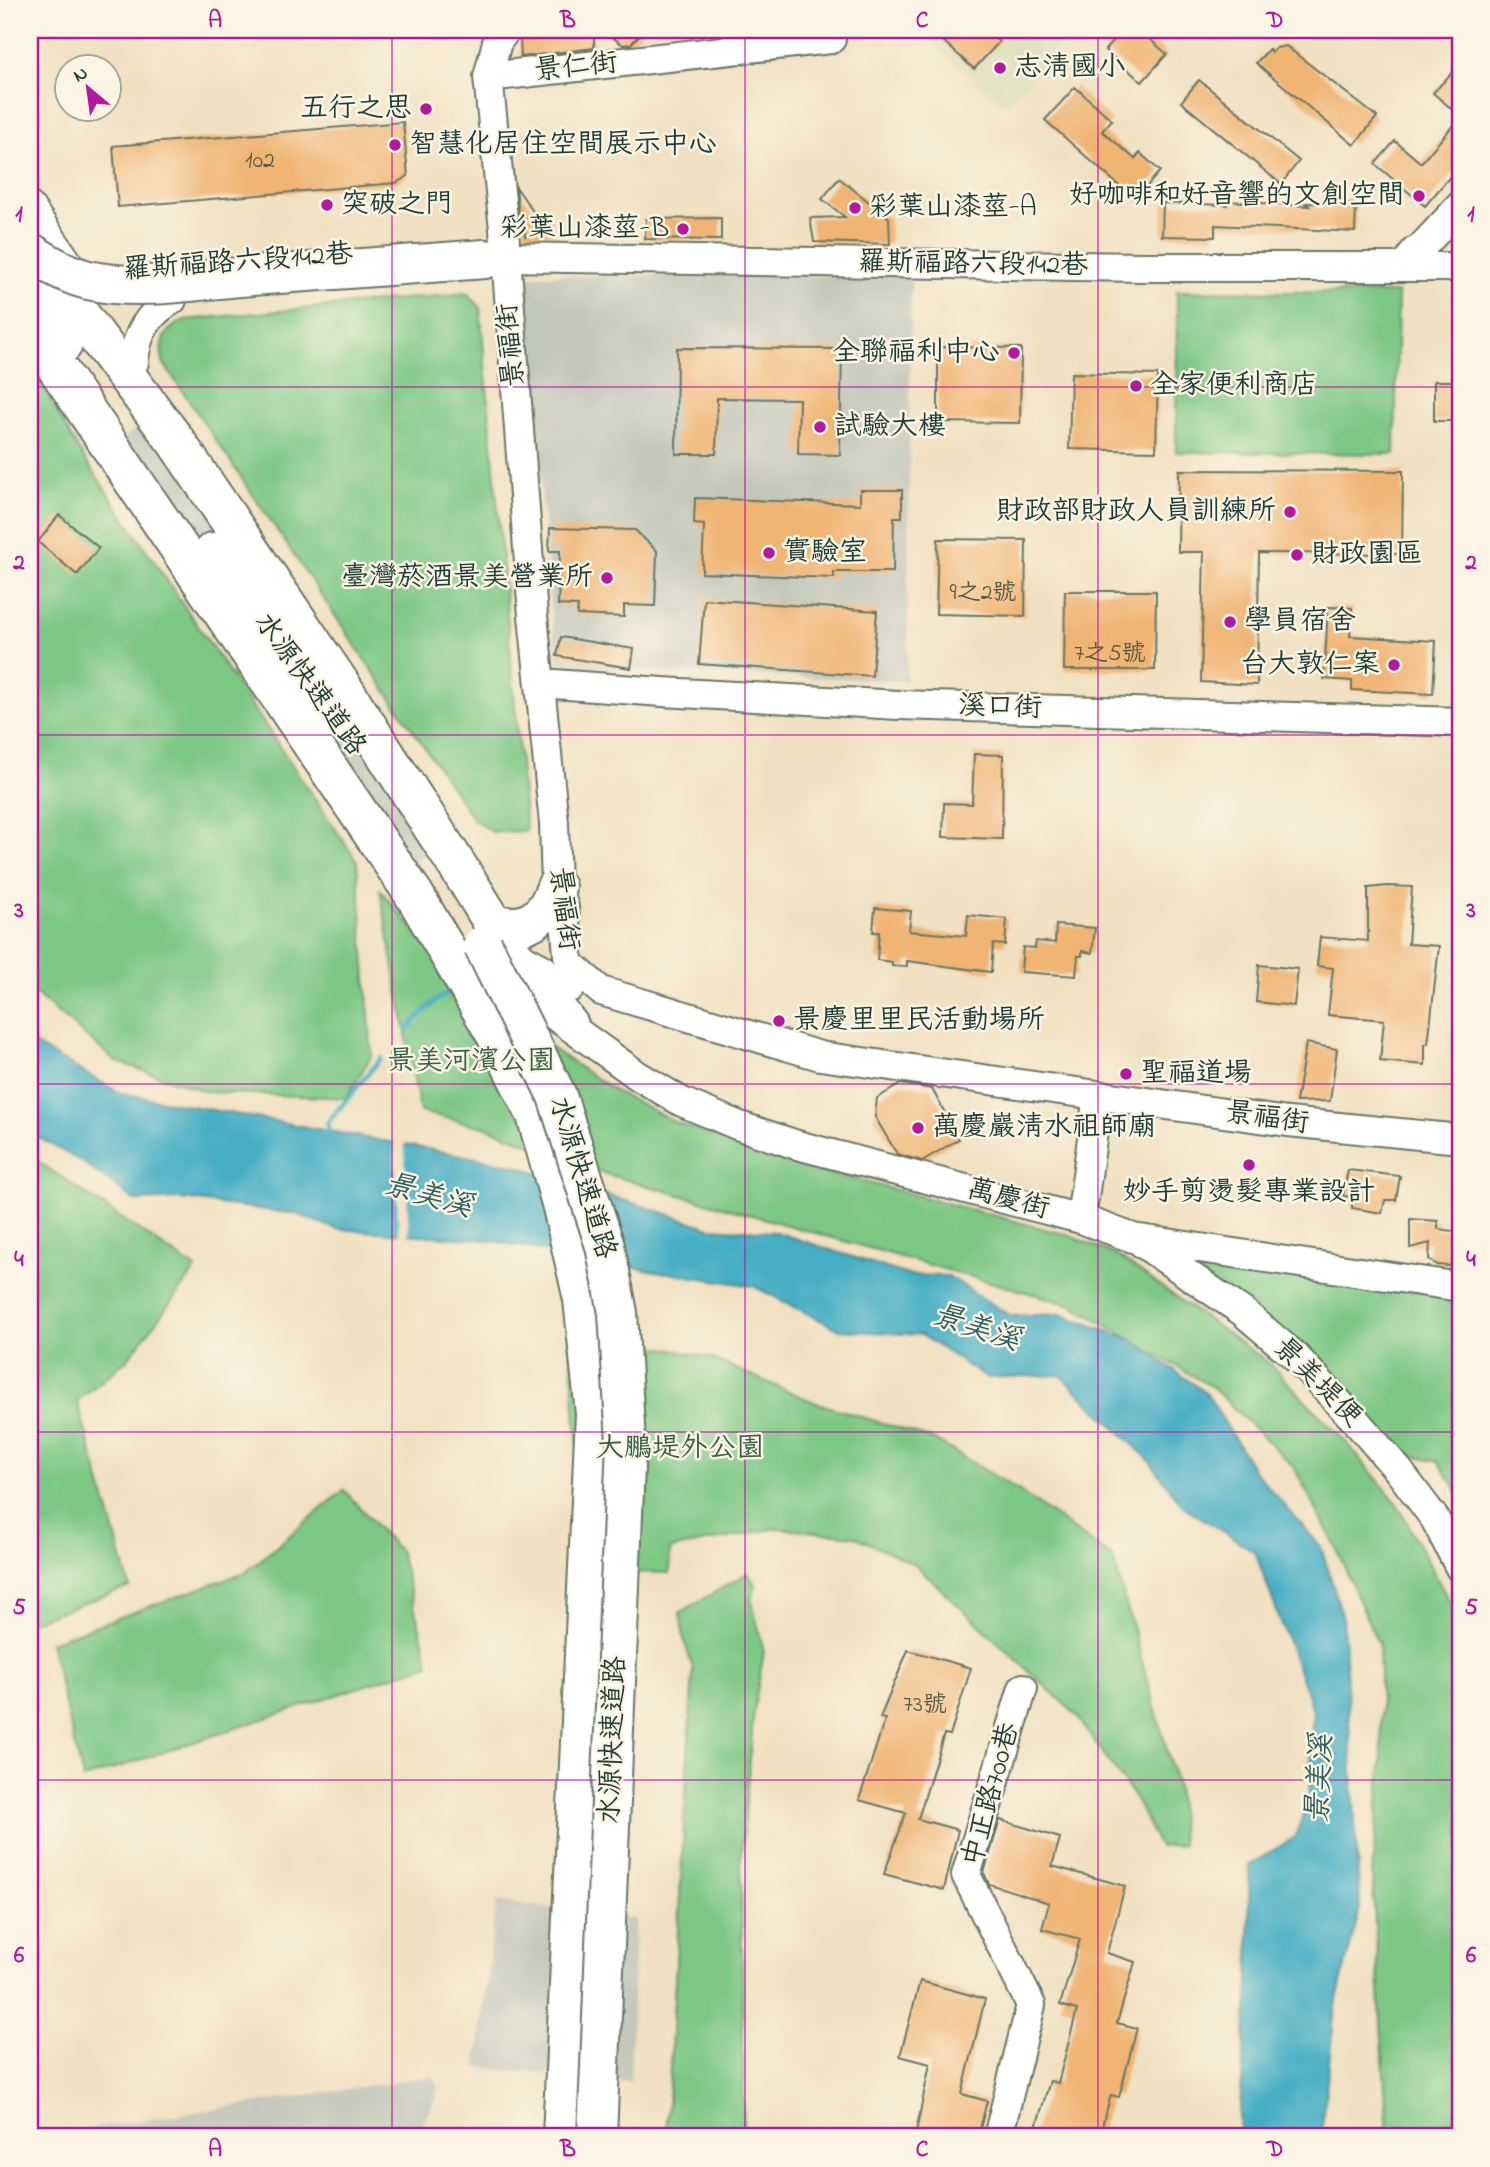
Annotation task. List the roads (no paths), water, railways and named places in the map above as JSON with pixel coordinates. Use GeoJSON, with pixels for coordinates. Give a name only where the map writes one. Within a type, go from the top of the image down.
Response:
{"type":"FeatureCollection","features":[{"type":"Feature","properties":{"kind":"highway"},"geometry":{"type":"LineString","coordinates":[[40,251],[68,273],[88,280],[142,285],[496,258]]}},
{"type":"Feature","properties":{"kind":"highway"},"geometry":{"type":"LineString","coordinates":[[40,251],[175,440],[339,682],[512,954],[555,980]]}},
{"type":"Feature","properties":{"kind":"highway","name":"水源快速道路"},"geometry":{"type":"LineString","coordinates":[[30,293],[93,389],[191,520],[422,843],[514,1003],[558,1096],[584,1177],[604,1246],[618,1313],[626,1442],[597,2137]]}},
{"type":"Feature","properties":{"kind":"highway","name":"水源快速道路"},"geometry":{"type":"LineString","coordinates":[[30,328],[415,895],[496,1035],[537,1115],[583,1299],[595,1414],[562,2137]]}},
{"type":"Feature","properties":{"kind":"highway"},"geometry":{"type":"LineString","coordinates":[[493,923],[508,928],[534,920],[545,911],[556,887]]}},
{"type":"Feature","properties":{"kind":"street","name":"景福街"},"geometry":{"type":"LineString","coordinates":[[506,30],[498,42],[488,77],[496,258],[506,286],[556,843],[556,887],[564,907],[571,965],[601,990],[820,1056],[1335,1128],[1460,1139]]}},
{"type":"Feature","properties":{"kind":"street","name":"景仁街"},"geometry":{"type":"LineString","coordinates":[[488,77],[831,39]]}},
{"type":"Feature","properties":{"kind":"street"},"geometry":{"type":"LineString","coordinates":[[1405,267],[1415,251],[1420,249],[1460,206]]}},
{"type":"Feature","properties":{"kind":"street"},"geometry":{"type":"LineString","coordinates":[[30,207],[40,251]]}},
{"type":"Feature","properties":{"kind":"street","name":"羅斯福路六段142巷"},"geometry":{"type":"LineString","coordinates":[[40,251],[107,273],[136,275],[444,247],[496,258],[1143,267],[1460,267]]}},
{"type":"Feature","properties":{"kind":"street","name":"羅斯福路六段142巷"},"geometry":{"type":"LineString","coordinates":[[40,251],[71,267],[98,286],[141,302],[447,277],[496,258]]}},
{"type":"Feature","properties":{"kind":"street"},"geometry":{"type":"LineString","coordinates":[[134,362],[138,340],[148,319],[158,308],[172,300]]}},
{"type":"Feature","properties":{"kind":"street"},"geometry":{"type":"LineString","coordinates":[[30,311],[108,430],[454,935],[480,961],[582,1034]]}},
{"type":"Feature","properties":{"kind":"street","name":"溪口街"},"geometry":{"type":"LineString","coordinates":[[541,682],[662,692],[899,705],[1460,722]]}},
{"type":"Feature","properties":{"kind":"street"},"geometry":{"type":"LineString","coordinates":[[480,961],[601,990]]}},
{"type":"Feature","properties":{"kind":"street"},"geometry":{"type":"LineString","coordinates":[[555,980],[562,987],[556,991],[555,999],[582,1034]]}},
{"type":"Feature","properties":{"kind":"street","name":"萬慶街"},"geometry":{"type":"LineString","coordinates":[[582,1034],[637,1075],[682,1102],[737,1125],[797,1145],[1082,1219],[1133,1238],[1460,1287]]}},
{"type":"Feature","properties":{"kind":"street"},"geometry":{"type":"LineString","coordinates":[[1082,1219],[1098,1095]]}},
{"type":"Feature","properties":{"kind":"street","name":"景美堤便"},"geometry":{"type":"LineString","coordinates":[[1133,1238],[1243,1312],[1296,1357],[1399,1471],[1435,1519],[1460,1568]]}},
{"type":"Feature","properties":{"kind":"street","name":"中正路700巷"},"geometry":{"type":"LineString","coordinates":[[998,2137],[1031,2005],[966,1875],[1023,1688]]}},
{"type":"Feature","properties":{"kind":"water","name":"景美溪"},"geometry":{"type":"Polygon","coordinates":[[[30,1039],[34,1044],[120,1093],[510,1164],[711,1228],[776,1232],[908,1275],[948,1276],[1011,1316],[1060,1314],[1133,1340],[1207,1394],[1254,1470],[1321,1547],[1343,1618],[1360,1907],[1335,2008],[1321,2137],[1241,2137],[1239,2122],[1249,1981],[1249,1865],[1295,1837],[1309,1798],[1313,1710],[1255,1552],[1183,1506],[1148,1459],[1060,1375],[986,1378],[921,1335],[840,1330],[753,1286],[648,1270],[487,1240],[336,1229],[297,1214],[182,1199],[135,1201],[84,1163],[30,1133],[30,1039]]]}},
{"type":"Feature","properties":{"kind":"waterway"},"geometry":{"type":"LineString","coordinates":[[406,1030],[434,1002],[453,989]]}},
{"type":"Feature","properties":{"kind":"waterway"},"geometry":{"type":"LineString","coordinates":[[326,1137],[328,1122],[381,1058]]}},
{"type":"Feature","properties":{"kind":"place","name":"志清國小"},"geometry":{"type":"Point","coordinates":[1000,68]}},
{"type":"Feature","properties":{"kind":"place","name":"五行之思"},"geometry":{"type":"Point","coordinates":[426,109]}},
{"type":"Feature","properties":{"kind":"place","name":"智慧化居住空間展示中心"},"geometry":{"type":"Point","coordinates":[395,145]}},
{"type":"Feature","properties":{"kind":"place","name":"好咖啡和好音響的文創空間"},"geometry":{"type":"Point","coordinates":[1419,196]}},
{"type":"Feature","properties":{"kind":"place","name":"突破之門"},"geometry":{"type":"Point","coordinates":[327,205]}},
{"type":"Feature","properties":{"kind":"place","name":"彩葉山漆莖-A"},"geometry":{"type":"Point","coordinates":[855,208]}},
{"type":"Feature","properties":{"kind":"place","name":"彩葉山漆莖-B"},"geometry":{"type":"Point","coordinates":[683,229]}},
{"type":"Feature","properties":{"kind":"place","name":"全聯福利中心"},"geometry":{"type":"Point","coordinates":[1014,353]}},
{"type":"Feature","properties":{"kind":"place","name":"全家便利商店"},"geometry":{"type":"Point","coordinates":[1136,386]}},
{"type":"Feature","properties":{"kind":"place","name":"試驗大樓"},"geometry":{"type":"Point","coordinates":[820,427]}},
{"type":"Feature","properties":{"kind":"place","name":"財政部財政人員訓練所"},"geometry":{"type":"Point","coordinates":[1290,512]}},
{"type":"Feature","properties":{"kind":"place","name":"實驗室"},"geometry":{"type":"Point","coordinates":[769,553]}},
{"type":"Feature","properties":{"kind":"place","name":"財政園區"},"geometry":{"type":"Point","coordinates":[1297,555]}},
{"type":"Feature","properties":{"kind":"place","name":"臺灣菸酒景美營業所"},"geometry":{"type":"Point","coordinates":[607,578]}},
{"type":"Feature","properties":{"kind":"place","name":"學員宿舍"},"geometry":{"type":"Point","coordinates":[1230,622]}},
{"type":"Feature","properties":{"kind":"place","name":"台大敦仁案"},"geometry":{"type":"Point","coordinates":[1394,665]}},
{"type":"Feature","properties":{"kind":"place","name":"景慶里里民活動場所"},"geometry":{"type":"Point","coordinates":[779,1021]}},
{"type":"Feature","properties":{"kind":"place","name":"聖福道場"},"geometry":{"type":"Point","coordinates":[1126,1074]}},
{"type":"Feature","properties":{"kind":"place","name":"萬慶巖清水祖師廟"},"geometry":{"type":"Point","coordinates":[918,1128]}},
{"type":"Feature","properties":{"kind":"place","name":"妙手剪燙髮專業設計"},"geometry":{"type":"Point","coordinates":[1249,1165]}},
{"type":"Feature","properties":{"kind":"park label","name":"景美河濱公園"},"geometry":{"type":"Point","coordinates":[471,1062]}},
{"type":"Feature","properties":{"kind":"park label","name":"大鵬堤外公園"},"geometry":{"type":"Point","coordinates":[680,1449]}}]}
